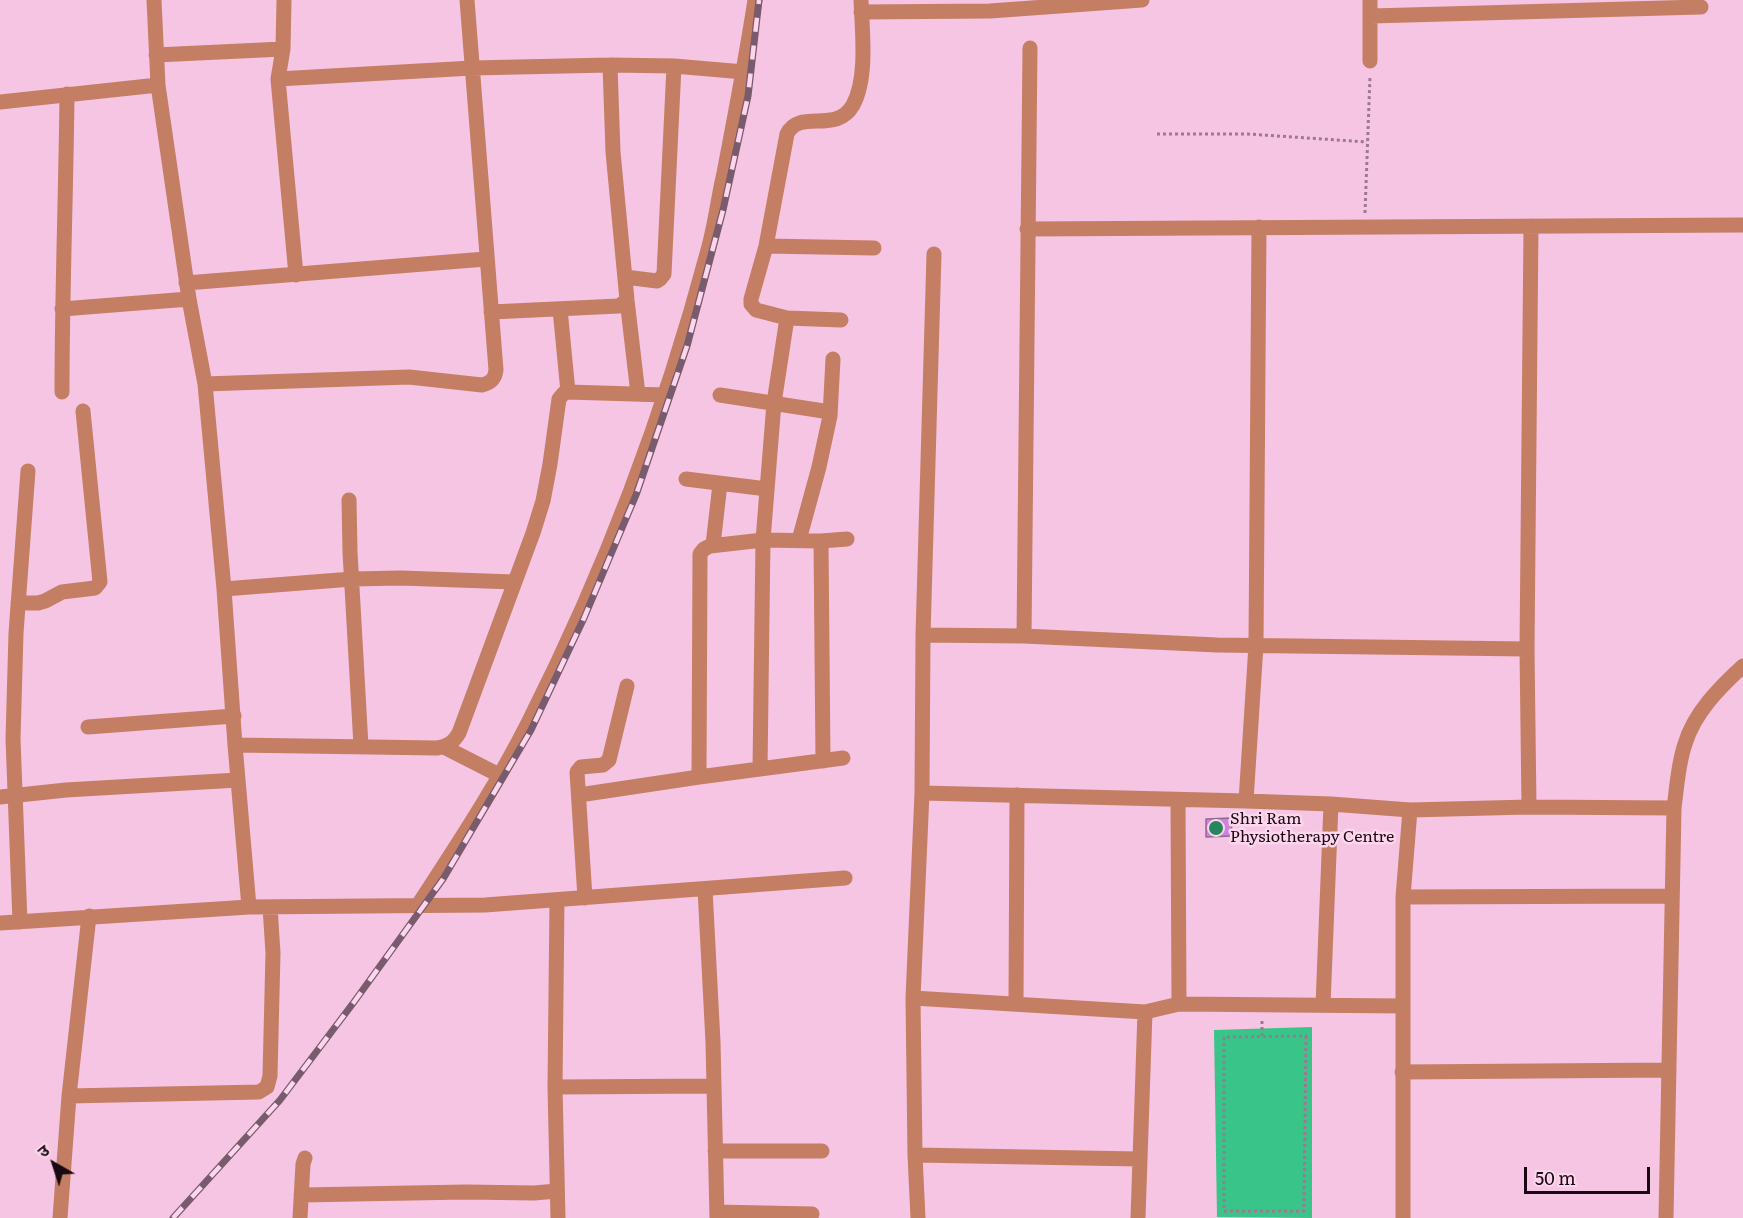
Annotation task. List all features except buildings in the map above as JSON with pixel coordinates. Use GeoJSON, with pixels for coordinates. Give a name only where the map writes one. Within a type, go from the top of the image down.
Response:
{"type":"FeatureCollection","features":[{"type":"Feature","properties":{"kind":"street"},"geometry":{"type":"LineString","coordinates":[[154,0],[158,84],[186,283],[205,384],[249,907]]}},
{"type":"Feature","properties":{"kind":"street"},"geometry":{"type":"LineString","coordinates":[[285,0],[284,49],[278,79],[296,274]]}},
{"type":"Feature","properties":{"kind":"street"},"geometry":{"type":"LineString","coordinates":[[205,384],[391,377],[435,379],[482,385],[495,377],[467,0]]}},
{"type":"Feature","properties":{"kind":"street"},"geometry":{"type":"LineString","coordinates":[[418,905],[480,810],[528,722],[570,636],[636,478],[665,395],[708,248],[744,72],[755,0]]}},
{"type":"Feature","properties":{"kind":"street"},"geometry":{"type":"LineString","coordinates":[[841,320],[787,318],[756,310],[751,304],[752,290],[766,246],[789,130],[796,123],[838,120],[854,104],[861,86],[861,6],[990,11],[1142,0]]}},
{"type":"Feature","properties":{"kind":"street"},"geometry":{"type":"LineString","coordinates":[[1370,0],[1370,61]]}},
{"type":"Feature","properties":{"kind":"street"},"geometry":{"type":"LineString","coordinates":[[1371,16],[1701,7]]}},
{"type":"Feature","properties":{"kind":"street"},"geometry":{"type":"LineString","coordinates":[[1024,636],[1029,48]]}},
{"type":"Feature","properties":{"kind":"street"},"geometry":{"type":"LineString","coordinates":[[156,56],[284,49]]}},
{"type":"Feature","properties":{"kind":"street"},"geometry":{"type":"LineString","coordinates":[[278,79],[472,68],[610,65],[674,66],[744,72]]}},
{"type":"Feature","properties":{"kind":"street"},"geometry":{"type":"LineString","coordinates":[[610,65],[613,152],[638,394]]}},
{"type":"Feature","properties":{"kind":"street"},"geometry":{"type":"LineString","coordinates":[[625,276],[657,281],[664,274],[674,66]]}},
{"type":"Feature","properties":{"kind":"street"},"geometry":{"type":"LineString","coordinates":[[0,102],[158,84]]}},
{"type":"Feature","properties":{"kind":"street"},"geometry":{"type":"LineString","coordinates":[[62,392],[67,94]]}},
{"type":"Feature","properties":{"kind":"street"},"geometry":{"type":"LineString","coordinates":[[1027,229],[1743,225]]}},
{"type":"Feature","properties":{"kind":"street"},"geometry":{"type":"LineString","coordinates":[[1529,807],[1527,649],[1531,226]]}},
{"type":"Feature","properties":{"kind":"street"},"geometry":{"type":"LineString","coordinates":[[1246,801],[1256,645],[1259,227]]}},
{"type":"Feature","properties":{"kind":"street"},"geometry":{"type":"LineString","coordinates":[[766,246],[874,248]]}},
{"type":"Feature","properties":{"kind":"street"},"geometry":{"type":"LineString","coordinates":[[918,1218],[913,998],[922,794],[923,635],[934,254]]}},
{"type":"Feature","properties":{"kind":"street"},"geometry":{"type":"LineString","coordinates":[[186,283],[486,259]]}},
{"type":"Feature","properties":{"kind":"street"},"geometry":{"type":"LineString","coordinates":[[62,309],[189,299]]}},
{"type":"Feature","properties":{"kind":"street"},"geometry":{"type":"LineString","coordinates":[[491,312],[619,306],[627,300]]}},
{"type":"Feature","properties":{"kind":"street"},"geometry":{"type":"LineString","coordinates":[[560,309],[568,392]]}},
{"type":"Feature","properties":{"kind":"street"},"geometry":{"type":"LineString","coordinates":[[760,769],[763,540],[774,403],[787,318]]}},
{"type":"Feature","properties":{"kind":"street"},"geometry":{"type":"LineString","coordinates":[[799,540],[831,412],[833,359]]}},
{"type":"Feature","properties":{"kind":"street"},"geometry":{"type":"LineString","coordinates":[[235,745],[437,748],[453,742],[459,733],[493,644],[543,501],[559,399],[568,392],[665,395]]}},
{"type":"Feature","properties":{"kind":"street"},"geometry":{"type":"LineString","coordinates":[[720,395],[831,412]]}},
{"type":"Feature","properties":{"kind":"street"},"geometry":{"type":"LineString","coordinates":[[18,603],[45,601],[62,592],[95,588],[100,582],[83,411]]}},
{"type":"Feature","properties":{"kind":"street"},"geometry":{"type":"LineString","coordinates":[[20,922],[7,796],[13,739],[18,603],[28,471]]}},
{"type":"Feature","properties":{"kind":"street"},"geometry":{"type":"LineString","coordinates":[[686,479],[767,489]]}},
{"type":"Feature","properties":{"kind":"street"},"geometry":{"type":"LineString","coordinates":[[713,545],[720,484]]}},
{"type":"Feature","properties":{"kind":"street"},"geometry":{"type":"LineString","coordinates":[[348,500],[361,746]]}},
{"type":"Feature","properties":{"kind":"street"},"geometry":{"type":"LineString","coordinates":[[699,777],[700,554],[706,547],[713,545],[763,540],[847,539]]}},
{"type":"Feature","properties":{"kind":"street"},"geometry":{"type":"LineString","coordinates":[[820,541],[823,760]]}},
{"type":"Feature","properties":{"kind":"street"},"geometry":{"type":"LineString","coordinates":[[224,589],[352,579],[434,578],[514,582]]}},
{"type":"Feature","properties":{"kind":"street"},"geometry":{"type":"LineString","coordinates":[[923,635],[1024,636],[1256,645],[1527,649]]}},
{"type":"Feature","properties":{"kind":"street"},"geometry":{"type":"LineString","coordinates":[[1666,1218],[1674,808],[1685,741],[1694,722],[1717,692],[1743,666]]}},
{"type":"Feature","properties":{"kind":"street"},"geometry":{"type":"LineString","coordinates":[[585,898],[577,772],[580,767],[603,765],[610,758],[627,686]]}},
{"type":"Feature","properties":{"kind":"street"},"geometry":{"type":"LineString","coordinates":[[88,727],[234,717]]}},
{"type":"Feature","properties":{"kind":"street"},"geometry":{"type":"LineString","coordinates":[[444,747],[499,776]]}},
{"type":"Feature","properties":{"kind":"street"},"geometry":{"type":"LineString","coordinates":[[579,795],[843,758]]}},
{"type":"Feature","properties":{"kind":"street"},"geometry":{"type":"LineString","coordinates":[[7,796],[66,790],[238,780]]}},
{"type":"Feature","properties":{"kind":"street"},"geometry":{"type":"LineString","coordinates":[[922,794],[1246,801],[1410,810],[1529,807],[1674,808]]}},
{"type":"Feature","properties":{"kind":"street"},"geometry":{"type":"LineString","coordinates":[[1016,1004],[1017,795]]}},
{"type":"Feature","properties":{"kind":"street"},"geometry":{"type":"LineString","coordinates":[[1178,801],[1179,1004]]}},
{"type":"Feature","properties":{"kind":"street"},"geometry":{"type":"LineString","coordinates":[[1323,1005],[1330,804]]}},
{"type":"Feature","properties":{"kind":"street"},"geometry":{"type":"LineString","coordinates":[[1403,1218],[1403,897],[1410,810]]}},
{"type":"Feature","properties":{"kind":"street"},"geometry":{"type":"LineString","coordinates":[[0,924],[89,916],[249,907],[485,905],[844,878]]}},
{"type":"Feature","properties":{"kind":"street"},"geometry":{"type":"LineString","coordinates":[[705,889],[717,1215],[812,1214]]}},
{"type":"Feature","properties":{"kind":"street"},"geometry":{"type":"LineString","coordinates":[[1403,897],[1672,896]]}},
{"type":"Feature","properties":{"kind":"street"},"geometry":{"type":"LineString","coordinates":[[557,900],[555,1087],[558,1218]]}},
{"type":"Feature","properties":{"kind":"street"},"geometry":{"type":"LineString","coordinates":[[69,1096],[259,1092],[267,1087],[270,1076],[273,992],[270,907]]}},
{"type":"Feature","properties":{"kind":"street"},"geometry":{"type":"LineString","coordinates":[[60,1218],[69,1096],[89,916]]}},
{"type":"Feature","properties":{"kind":"street"},"geometry":{"type":"LineString","coordinates":[[913,998],[1145,1012],[1179,1004],[1403,1006]]}},
{"type":"Feature","properties":{"kind":"street"},"geometry":{"type":"LineString","coordinates":[[1138,1218],[1145,1012]]}},
{"type":"Feature","properties":{"kind":"street"},"geometry":{"type":"LineString","coordinates":[[1402,1072],[1669,1070]]}},
{"type":"Feature","properties":{"kind":"street"},"geometry":{"type":"LineString","coordinates":[[555,1087],[714,1086]]}},
{"type":"Feature","properties":{"kind":"street"},"geometry":{"type":"LineString","coordinates":[[716,1150],[822,1150]]}},
{"type":"Feature","properties":{"kind":"street"},"geometry":{"type":"LineString","coordinates":[[915,1155],[1139,1159]]}},
{"type":"Feature","properties":{"kind":"street"},"geometry":{"type":"LineString","coordinates":[[300,1218],[305,1158]]}},
{"type":"Feature","properties":{"kind":"street"},"geometry":{"type":"LineString","coordinates":[[301,1195],[557,1191]]}},
{"type":"Feature","properties":{"kind":"path"},"geometry":{"type":"LineString","coordinates":[[1364,227],[1370,61]]}},
{"type":"Feature","properties":{"kind":"path"},"geometry":{"type":"LineString","coordinates":[[1157,134],[1248,134],[1368,142]]}},
{"type":"Feature","properties":{"kind":"path"},"geometry":{"type":"LineString","coordinates":[[1306,1036],[1304,1211],[1224,1211],[1224,1037],[1306,1036]]}},
{"type":"Feature","properties":{"kind":"green space"},"geometry":{"type":"Polygon","coordinates":[[[1312,1027],[1312,1218],[1217,1217],[1214,1030],[1312,1027]]]}},
{"type":"Feature","properties":{"kind":"railway"},"geometry":{"type":"LineString","coordinates":[[173,1218],[280,1100],[354,1002],[443,879],[531,730],[584,618],[636,495],[687,346],[723,210],[748,96],[759,0]]}},
{"type":"Feature","properties":{"kind":"place","name":"Shri Ram Physiotherapy Centre"},"geometry":{"type":"Point","coordinates":[1216,828]}}]}
